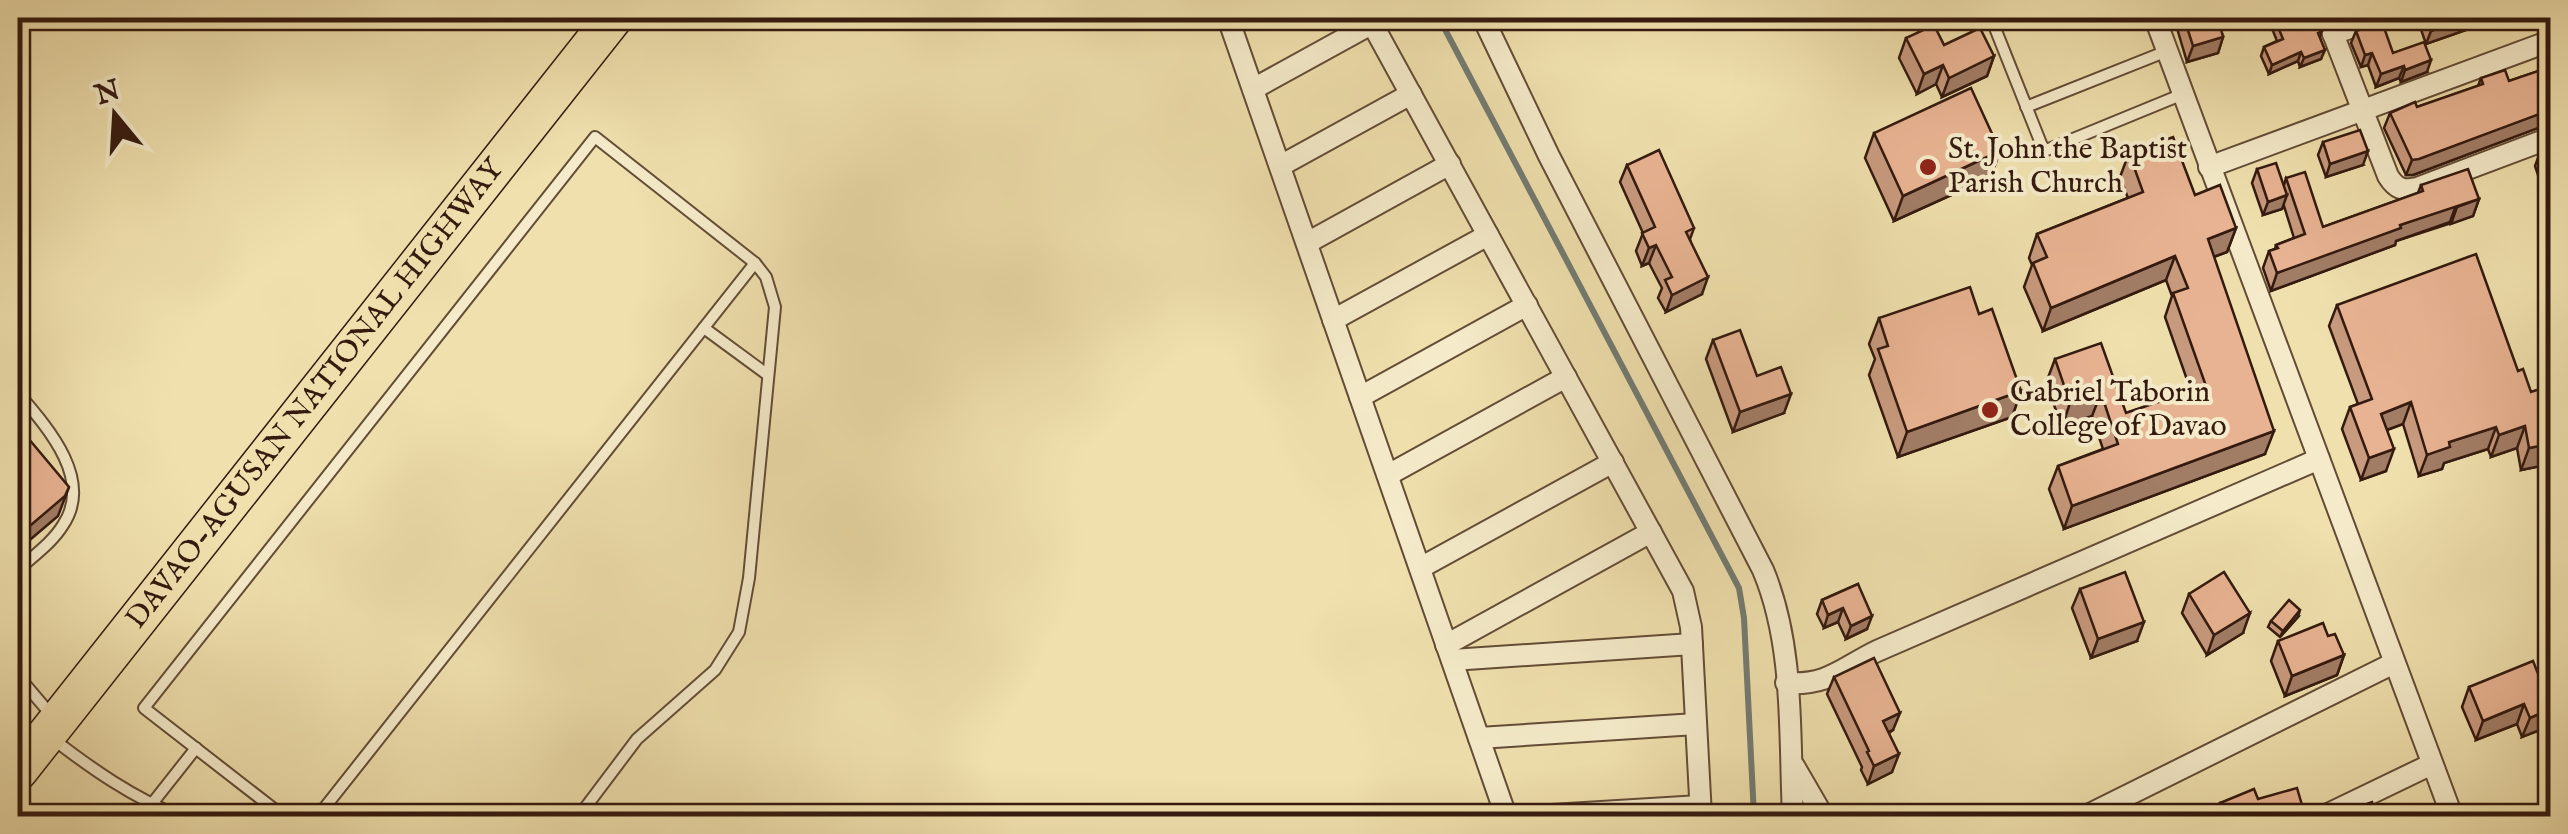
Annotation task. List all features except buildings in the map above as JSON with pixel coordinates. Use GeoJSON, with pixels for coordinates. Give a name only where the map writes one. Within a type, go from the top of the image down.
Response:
{"type":"FeatureCollection","features":[{"type":"Feature","properties":{"kind":"highway","name":"DAVAO-AGUSAN NATIONAL HIGHWAY"},"geometry":{"type":"LineString","coordinates":[[18,771],[613,18]]}},
{"type":"Feature","properties":{"kind":"street"},"geometry":{"type":"LineString","coordinates":[[1228,18],[1506,816]]}},
{"type":"Feature","properties":{"kind":"street"},"geometry":{"type":"LineString","coordinates":[[1483,18],[1549,156],[1774,594],[1786,683],[1793,816]]}},
{"type":"Feature","properties":{"kind":"street"},"geometry":{"type":"LineString","coordinates":[[2155,18],[2452,816]]}},
{"type":"Feature","properties":{"kind":"street"},"geometry":{"type":"LineString","coordinates":[[2377,18],[2330,26],[2388,176],[2398,188],[2418,188],[2550,138]]}},
{"type":"Feature","properties":{"kind":"street"},"geometry":{"type":"LineString","coordinates":[[1253,89],[1371,20],[1683,591],[1690,614],[1701,811],[1535,816]]}},
{"type":"Feature","properties":{"kind":"street"},"geometry":{"type":"LineString","coordinates":[[2209,167],[2550,41]]}},
{"type":"Feature","properties":{"kind":"street"},"geometry":{"type":"LineString","coordinates":[[1280,166],[1411,94]]}},
{"type":"Feature","properties":{"kind":"street"},"geometry":{"type":"LineString","coordinates":[[1307,243],[1450,164]]}},
{"type":"Feature","properties":{"kind":"street"},"geometry":{"type":"LineString","coordinates":[[1334,320],[1488,234]]}},
{"type":"Feature","properties":{"kind":"street"},"geometry":{"type":"LineString","coordinates":[[1360,397],[1527,305]]}},
{"type":"Feature","properties":{"kind":"street"},"geometry":{"type":"LineString","coordinates":[[1388,475],[1566,377]]}},
{"type":"Feature","properties":{"kind":"street"},"geometry":{"type":"LineString","coordinates":[[1786,683],[1818,682],[1877,651],[2318,459]]}},
{"type":"Feature","properties":{"kind":"street"},"geometry":{"type":"LineString","coordinates":[[1420,568],[1613,462]]}},
{"type":"Feature","properties":{"kind":"street"},"geometry":{"type":"LineString","coordinates":[[1449,652],[1651,532]]}},
{"type":"Feature","properties":{"kind":"street"},"geometry":{"type":"LineString","coordinates":[[1449,652],[1692,644]]}},
{"type":"Feature","properties":{"kind":"street"},"geometry":{"type":"LineString","coordinates":[[2086,816],[2394,662]]}},
{"type":"Feature","properties":{"kind":"street"},"geometry":{"type":"LineString","coordinates":[[1479,738],[1696,724]]}},
{"type":"Feature","properties":{"kind":"street"},"geometry":{"type":"LineString","coordinates":[[1790,760],[1822,816]]}},
{"type":"Feature","properties":{"kind":"street"},"geometry":{"type":"LineString","coordinates":[[2324,816],[2432,764]]}},
{"type":"Feature","properties":{"kind":"lane"},"geometry":{"type":"LineString","coordinates":[[1993,24],[2044,151],[2182,94]]}},
{"type":"Feature","properties":{"kind":"lane"},"geometry":{"type":"LineString","coordinates":[[2026,107],[2167,51]]}},
{"type":"Feature","properties":{"kind":"lane"},"geometry":{"type":"LineString","coordinates":[[283,816],[144,708],[594,137],[755,262],[766,277],[774,307],[749,578],[739,632],[716,670],[637,739],[580,816]]}},
{"type":"Feature","properties":{"kind":"lane"},"geometry":{"type":"LineString","coordinates":[[318,816],[755,262]]}},
{"type":"Feature","properties":{"kind":"lane"},"geometry":{"type":"LineString","coordinates":[[704,328],[768,375]]}},
{"type":"Feature","properties":{"kind":"lane"},"geometry":{"type":"LineString","coordinates":[[18,393],[53,437],[67,464],[73,504],[61,529],[18,570]]}},
{"type":"Feature","properties":{"kind":"lane"},"geometry":{"type":"LineString","coordinates":[[18,676],[52,728],[90,768],[150,805],[179,816]]}},
{"type":"Feature","properties":{"kind":"lane"},"geometry":{"type":"LineString","coordinates":[[150,805],[196,748]]}},
{"type":"Feature","properties":{"kind":"waterway"},"geometry":{"type":"LineString","coordinates":[[1439,18],[1739,588],[1744,618],[1754,816]]}},
{"type":"Feature","properties":{"kind":"place","name":"St. John the Baptist Parish Church"},"geometry":{"type":"Point","coordinates":[1928,167]}},
{"type":"Feature","properties":{"kind":"place","name":"Gabriel Taborin College of Davao"},"geometry":{"type":"Point","coordinates":[1990,410]}}]}
